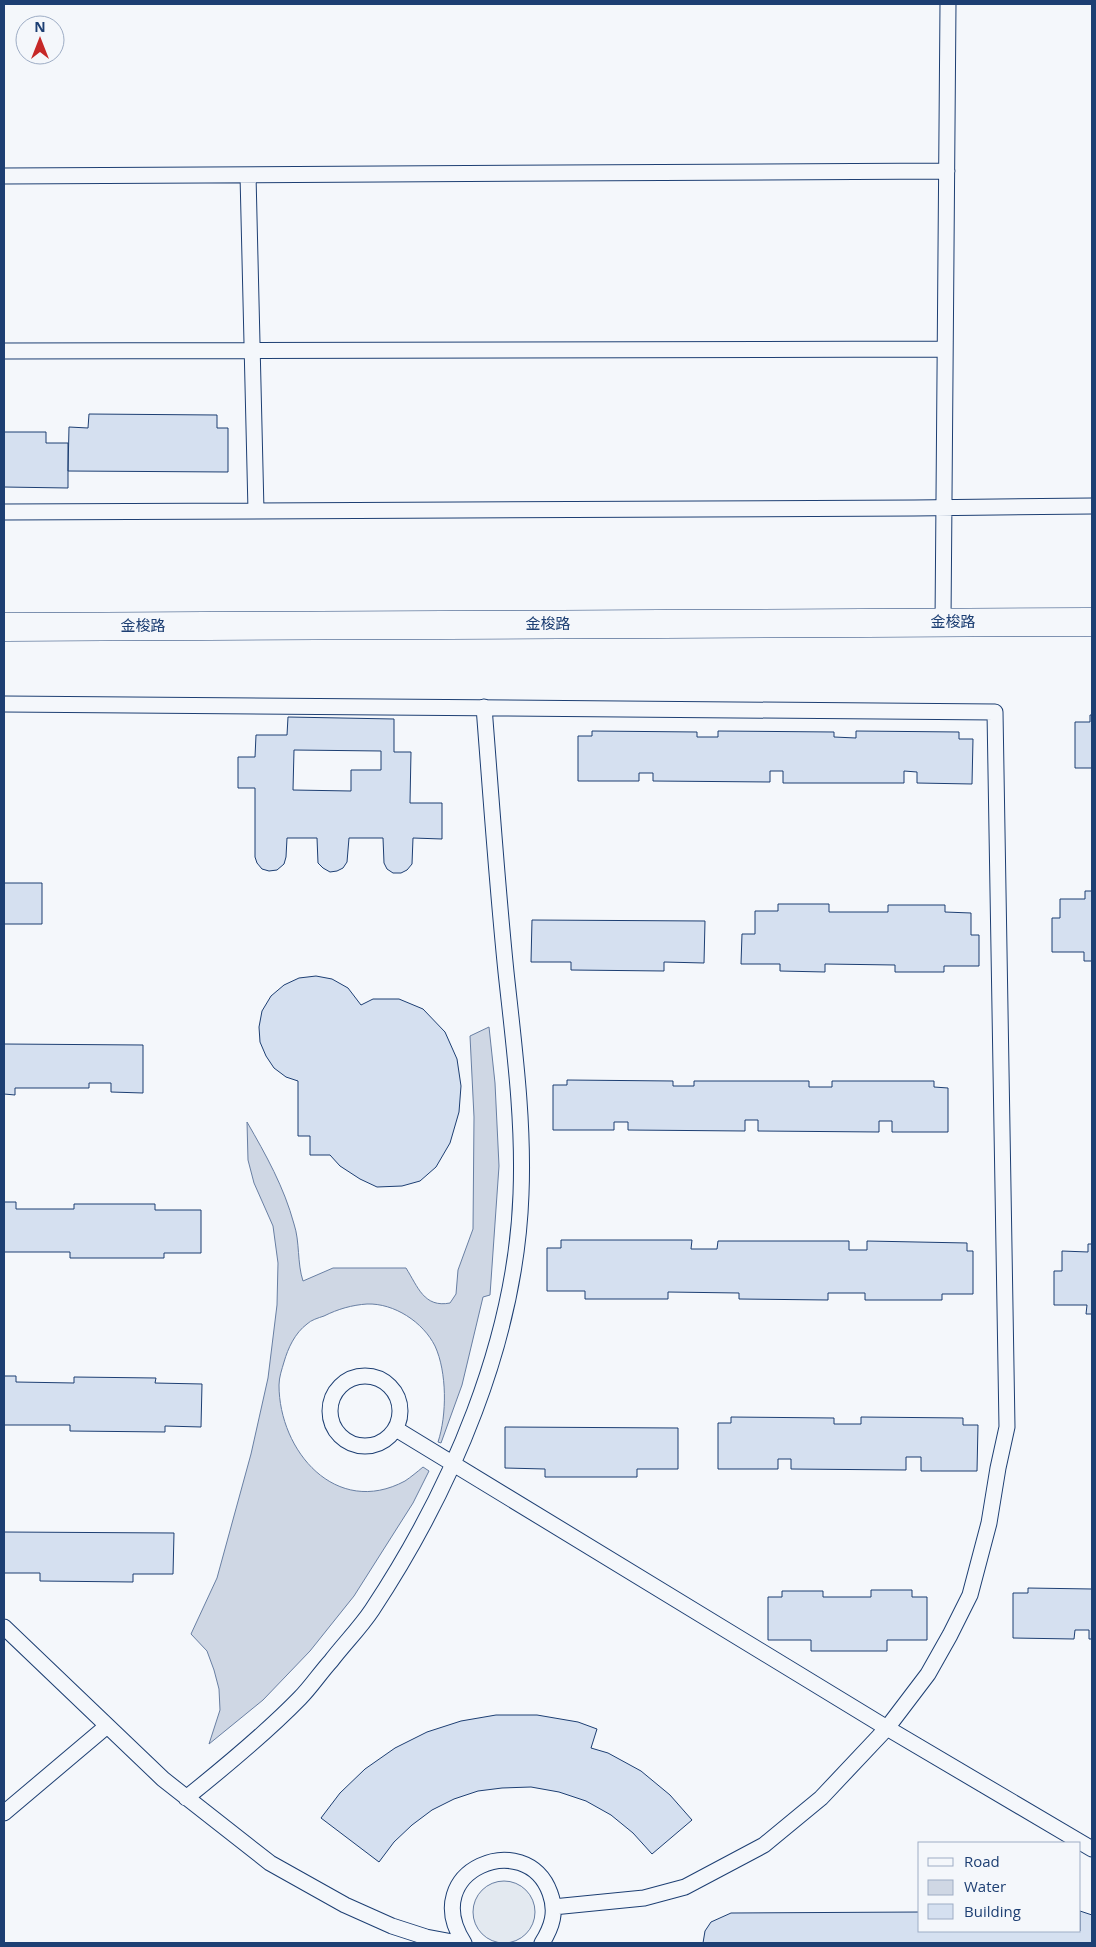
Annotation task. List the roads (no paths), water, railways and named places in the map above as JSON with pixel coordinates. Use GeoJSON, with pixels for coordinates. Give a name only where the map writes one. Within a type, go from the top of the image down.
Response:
{"type":"FeatureCollection","features":[{"type":"Feature","properties":{"kind":"street","name":"金梭路"},"geometry":{"type":"LineString","coordinates":[[4,627],[1092,622]]}},
{"type":"Feature","properties":{"kind":"lane"},"geometry":{"type":"LineString","coordinates":[[943,622],[948,4]]}},
{"type":"Feature","properties":{"kind":"lane"},"geometry":{"type":"LineString","coordinates":[[4,176],[947,171]]}},
{"type":"Feature","properties":{"kind":"lane"},"geometry":{"type":"LineString","coordinates":[[248,175],[256,511]]}},
{"type":"Feature","properties":{"kind":"lane"},"geometry":{"type":"LineString","coordinates":[[4,351],[945,349]]}},
{"type":"Feature","properties":{"kind":"lane"},"geometry":{"type":"LineString","coordinates":[[4,512],[1092,506]]}},
{"type":"Feature","properties":{"kind":"lane"},"geometry":{"type":"LineString","coordinates":[[4,704],[995,712],[1007,1427],[998,1468],[990,1523],[970,1595],[928,1674],[887,1728],[821,1798],[764,1845],[685,1887],[644,1898],[553,1907]]}},
{"type":"Feature","properties":{"kind":"lane"},"geometry":{"type":"LineString","coordinates":[[186,1798],[234,1759],[300,1698],[371,1612],[420,1531],[454,1463],[498,1341],[512,1282],[521,1195],[519,1088],[506,970],[484,708]]}},
{"type":"Feature","properties":{"kind":"lane"},"geometry":{"type":"LineString","coordinates":[[362,1376],[376,1378],[387,1383],[395,1392],[400,1403],[400,1416],[396,1429],[386,1439],[374,1445],[360,1446],[346,1441],[336,1431],[331,1418],[330,1404],[336,1391],[347,1380],[362,1376]]}},
{"type":"Feature","properties":{"kind":"lane"},"geometry":{"type":"LineString","coordinates":[[396,1429],[887,1728],[1080,1842]]}},
{"type":"Feature","properties":{"kind":"lane"},"geometry":{"type":"LineString","coordinates":[[4,1627],[162,1779],[270,1863],[345,1906],[392,1926],[426,1937],[458,1943]]}},
{"type":"Feature","properties":{"kind":"lane"},"geometry":{"type":"LineString","coordinates":[[4,1813],[106,1726]]}},
{"type":"Feature","properties":{"kind":"lane"},"geometry":{"type":"LineString","coordinates":[[1081,1843],[1092,1849]]}},
{"type":"Feature","properties":{"kind":"lane"},"geometry":{"type":"LineString","coordinates":[[464,1943],[455,1930],[452,1913],[453,1898],[459,1884],[469,1873],[482,1864],[496,1860],[512,1861],[526,1866],[539,1874],[548,1887],[554,1916],[550,1930],[542,1943]]}},
{"type":"Feature","properties":{"kind":"water"},"geometry":{"type":"Polygon","coordinates":[[[489,1027],[495,1083],[499,1166],[490,1295],[483,1297],[462,1385],[441,1443],[438,1442],[444,1407],[442,1368],[439,1356],[430,1337],[415,1322],[407,1316],[387,1307],[367,1304],[345,1308],[315,1319],[299,1332],[288,1351],[280,1376],[279,1385],[282,1410],[289,1433],[301,1454],[316,1472],[335,1484],[356,1491],[380,1490],[405,1481],[423,1467],[429,1471],[413,1503],[354,1596],[310,1651],[263,1700],[209,1744],[220,1710],[219,1689],[207,1651],[191,1634],[217,1578],[251,1454],[268,1378],[277,1305],[278,1263],[273,1226],[254,1183],[248,1160],[247,1122],[274,1172],[290,1210],[296,1231],[303,1281],[333,1268],[406,1268],[418,1289],[428,1299],[441,1304],[450,1303],[456,1294],[458,1270],[473,1229],[474,1117],[470,1036],[489,1027]]]}}]}
